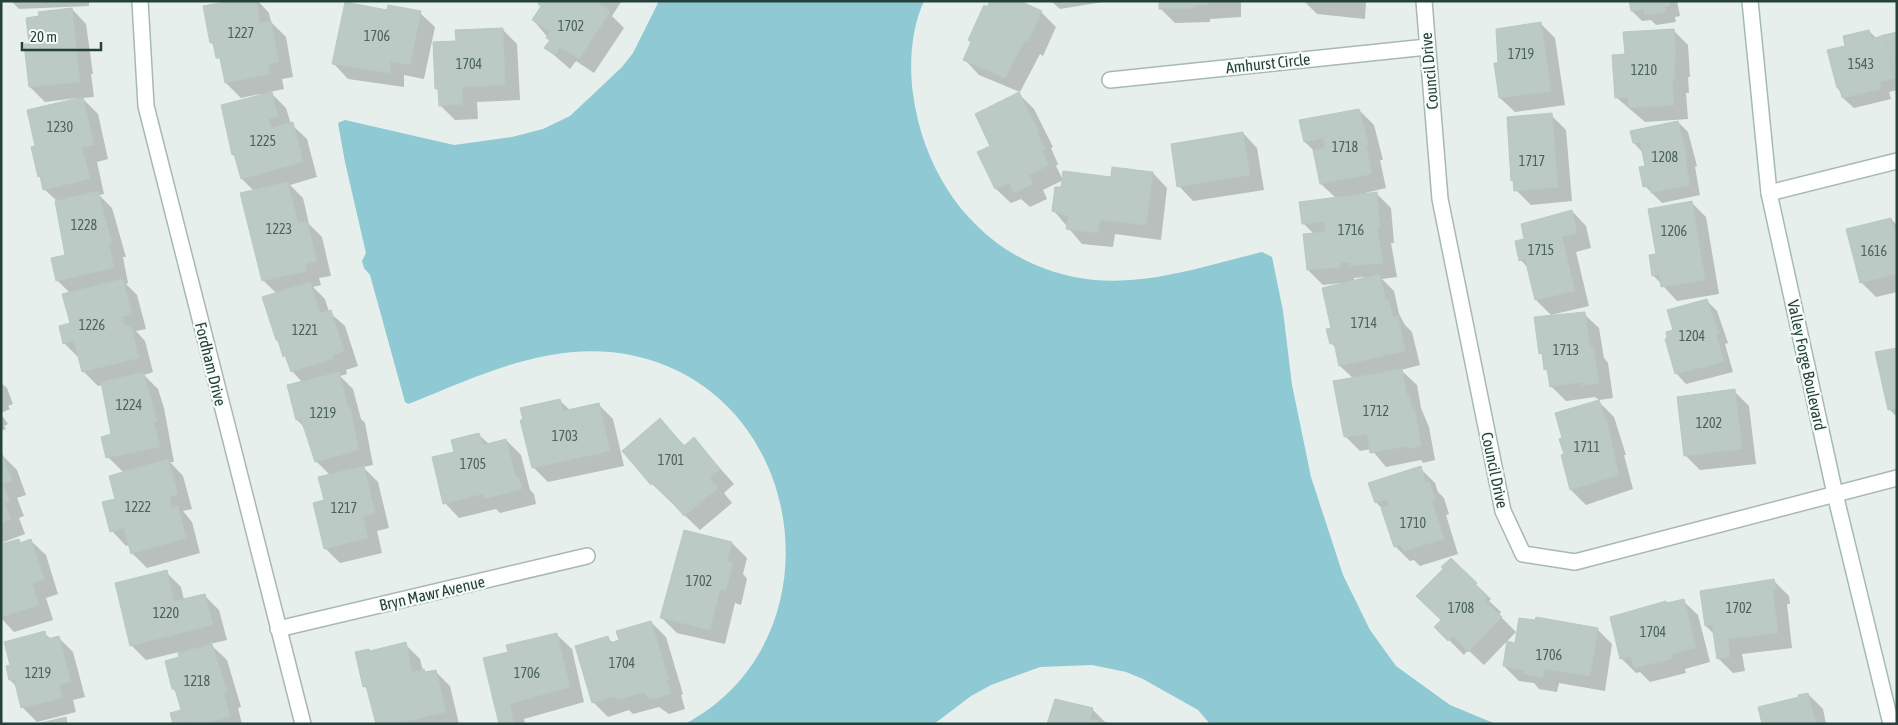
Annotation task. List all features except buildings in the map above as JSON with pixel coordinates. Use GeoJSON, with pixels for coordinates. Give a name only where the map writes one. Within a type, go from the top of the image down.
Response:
{"type":"FeatureCollection","features":[{"type":"Feature","properties":{"kind":"street","name":"Fordham Drive"},"geometry":{"type":"LineString","coordinates":[[140,1],[146,106],[303,724]]}},
{"type":"Feature","properties":{"kind":"street","name":"Council Drive"},"geometry":{"type":"LineString","coordinates":[[1424,1],[1426,46],[1442,209],[1503,511],[1523,554],[1575,562],[1897,478]]}},
{"type":"Feature","properties":{"kind":"street","name":"Valley Forge Boulevard"},"geometry":{"type":"LineString","coordinates":[[1750,1],[1770,194],[1835,494],[1891,724]]}},
{"type":"Feature","properties":{"kind":"street","name":"Amhurst Circle"},"geometry":{"type":"LineString","coordinates":[[1110,80],[1426,46]]}},
{"type":"Feature","properties":{"kind":"street"},"geometry":{"type":"LineString","coordinates":[[1770,194],[1897,161]]}},
{"type":"Feature","properties":{"kind":"street","name":"Bryn Mawr Avenue"},"geometry":{"type":"LineString","coordinates":[[278,629],[586,556]]}},
{"type":"Feature","properties":{"kind":"water"},"geometry":{"type":"Polygon","coordinates":[[[659,1],[924,1],[916,23],[911,59],[913,94],[920,129],[933,163],[950,193],[971,220],[996,242],[1025,260],[1058,273],[1094,280],[1137,280],[1158,277],[1262,252],[1272,257],[1283,311],[1292,385],[1311,477],[1343,575],[1370,630],[1396,666],[1450,705],[1496,724],[1210,724],[1198,710],[1143,679],[1126,672],[1092,665],[1040,667],[991,685],[971,696],[934,724],[685,724],[735,686],[768,637],[784,581],[784,523],[768,467],[738,418],[693,379],[635,356],[606,352],[550,355],[523,361],[469,379],[408,404],[405,402],[370,275],[364,268],[362,261],[366,253],[338,123],[345,120],[454,145],[512,137],[543,129],[570,116],[622,67],[633,53],[659,1]]]}}]}
